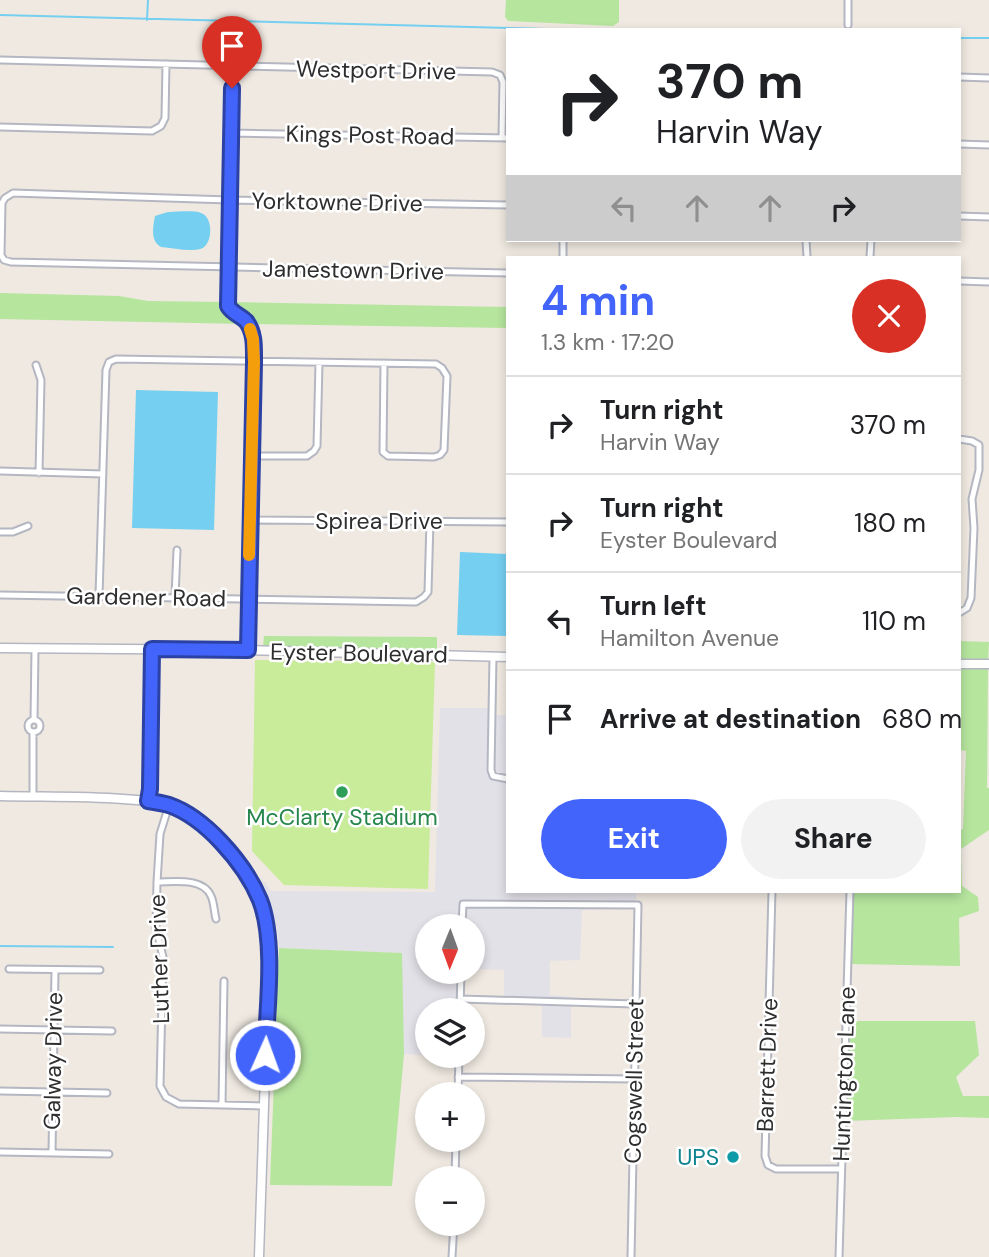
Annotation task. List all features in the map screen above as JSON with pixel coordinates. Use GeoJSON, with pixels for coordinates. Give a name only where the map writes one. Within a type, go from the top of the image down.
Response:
{"type":"FeatureCollection","features":[{"type":"Feature","properties":{"kind":"street"},"geometry":{"type":"LineString","coordinates":[[848,0],[848,25]]}},
{"type":"Feature","properties":{"kind":"street","name":"Westport Drive"},"geometry":{"type":"LineString","coordinates":[[0,60],[492,72],[500,75],[503,82],[505,138]]}},
{"type":"Feature","properties":{"kind":"street"},"geometry":{"type":"LineString","coordinates":[[0,127],[152,131],[161,126],[165,118],[166,64]]}},
{"type":"Feature","properties":{"kind":"street"},"geometry":{"type":"LineString","coordinates":[[232,66],[228,306],[232,313],[244,319],[249,328],[253,339],[254,362],[248,650]]}},
{"type":"Feature","properties":{"kind":"street"},"geometry":{"type":"LineString","coordinates":[[961,77],[989,78]]}},
{"type":"Feature","properties":{"kind":"street","name":"Kings Post Road"},"geometry":{"type":"LineString","coordinates":[[232,133],[505,138]]}},
{"type":"Feature","properties":{"kind":"street"},"geometry":{"type":"LineString","coordinates":[[961,144],[989,145]]}},
{"type":"Feature","properties":{"kind":"street","name":"Yorktowne Drive"},"geometry":{"type":"LineString","coordinates":[[2,203],[13,193],[506,205]]}},
{"type":"Feature","properties":{"kind":"street","name":"Jamestown Drive"},"geometry":{"type":"LineString","coordinates":[[2,203],[1,255],[4,260],[11,262],[506,273]]}},
{"type":"Feature","properties":{"kind":"street"},"geometry":{"type":"LineString","coordinates":[[961,216],[989,217]]}},
{"type":"Feature","properties":{"kind":"street"},"geometry":{"type":"LineString","coordinates":[[961,281],[989,282]]}},
{"type":"Feature","properties":{"kind":"street"},"geometry":{"type":"LineString","coordinates":[[99,596],[106,370],[109,362],[116,359],[254,362],[384,363],[436,364],[447,376],[444,450],[440,455],[388,456],[383,452],[384,363]]}},
{"type":"Feature","properties":{"kind":"street"},"geometry":{"type":"LineString","coordinates":[[252,456],[307,456],[314,451],[317,446],[319,363]]}},
{"type":"Feature","properties":{"kind":"street"},"geometry":{"type":"LineString","coordinates":[[36,365],[41,380],[39,473]]}},
{"type":"Feature","properties":{"kind":"street"},"geometry":{"type":"LineString","coordinates":[[961,439],[979,445],[979,470],[972,499],[974,528],[971,598],[968,608],[961,612]]}},
{"type":"Feature","properties":{"kind":"street"},"geometry":{"type":"LineString","coordinates":[[0,471],[103,474]]}},
{"type":"Feature","properties":{"kind":"street","name":"Spirea Drive"},"geometry":{"type":"LineString","coordinates":[[250,520],[506,522]]}},
{"type":"Feature","properties":{"kind":"street","name":"Gardener Road"},"geometry":{"type":"LineString","coordinates":[[0,595],[416,602],[428,592],[430,521]]}},
{"type":"Feature","properties":{"kind":"street"},"geometry":{"type":"LineString","coordinates":[[0,532],[13,532],[28,526]]}},
{"type":"Feature","properties":{"kind":"street"},"geometry":{"type":"LineString","coordinates":[[176,597],[177,550]]}},
{"type":"Feature","properties":{"kind":"street","name":"Eyster Boulevard"},"geometry":{"type":"LineString","coordinates":[[0,648],[248,650],[506,657]]}},
{"type":"Feature","properties":{"kind":"street"},"geometry":{"type":"LineString","coordinates":[[33,796],[33,732],[28,724],[34,719],[35,649]]}},
{"type":"Feature","properties":{"kind":"street"},"geometry":{"type":"LineString","coordinates":[[148,801],[152,649]]}},
{"type":"Feature","properties":{"kind":"street"},"geometry":{"type":"LineString","coordinates":[[493,656],[491,770],[493,776],[506,779]]}},
{"type":"Feature","properties":{"kind":"street"},"geometry":{"type":"LineString","coordinates":[[961,664],[989,664]]}},
{"type":"Feature","properties":{"kind":"street"},"geometry":{"type":"LineString","coordinates":[[0,796],[106,798],[169,805],[195,819],[215,835],[249,877],[267,927],[269,953],[259,1257]]}},
{"type":"Feature","properties":{"kind":"street","name":"Luther Drive"},"geometry":{"type":"LineString","coordinates":[[169,805],[160,835],[157,882],[156,928],[163,957],[160,1086],[166,1097],[179,1104],[263,1106]]}},
{"type":"Feature","properties":{"kind":"street"},"geometry":{"type":"LineString","coordinates":[[157,882],[194,883],[204,887],[210,894],[216,919]]}},
{"type":"Feature","properties":{"kind":"street","name":"Barrett Drive"},"geometry":{"type":"LineString","coordinates":[[772,893],[765,1156],[768,1165],[776,1169],[841,1169]]}},
{"type":"Feature","properties":{"kind":"street","name":"Huntington Lane"},"geometry":{"type":"LineString","coordinates":[[839,1257],[850,893]]}},
{"type":"Feature","properties":{"kind":"street","name":"Cogswell Street"},"geometry":{"type":"LineString","coordinates":[[463,914],[463,904],[638,905],[631,1257]]}},
{"type":"Feature","properties":{"kind":"street"},"geometry":{"type":"LineString","coordinates":[[9,969],[100,970]]}},
{"type":"Feature","properties":{"kind":"street","name":"Galway Drive"},"geometry":{"type":"LineString","coordinates":[[52,1153],[55,970]]}},
{"type":"Feature","properties":{"kind":"street"},"geometry":{"type":"LineString","coordinates":[[222,1105],[225,981]]}},
{"type":"Feature","properties":{"kind":"street"},"geometry":{"type":"LineString","coordinates":[[485,1000],[635,1004]]}},
{"type":"Feature","properties":{"kind":"street"},"geometry":{"type":"LineString","coordinates":[[0,1029],[112,1031]]}},
{"type":"Feature","properties":{"kind":"street"},"geometry":{"type":"LineString","coordinates":[[458,1068],[458,1082]]}},
{"type":"Feature","properties":{"kind":"street"},"geometry":{"type":"LineString","coordinates":[[458,1077],[634,1079]]}},
{"type":"Feature","properties":{"kind":"street"},"geometry":{"type":"LineString","coordinates":[[0,1091],[107,1093]]}},
{"type":"Feature","properties":{"kind":"street"},"geometry":{"type":"LineString","coordinates":[[0,1152],[109,1154]]}},
{"type":"Feature","properties":{"kind":"street"},"geometry":{"type":"LineString","coordinates":[[452,1257],[453,1236]]}},
{"type":"Feature","properties":{"kind":"shaded area"},"geometry":{"type":"Polygon","coordinates":[[[440,708],[489,708],[488,771],[493,779],[506,782],[506,893],[636,893],[636,901],[460,901],[459,914],[415,914],[415,984],[458,984],[457,998],[415,998],[415,1054],[403,1054],[401,953],[279,948],[269,898],[260,875],[271,891],[435,892],[440,708]]]}},
{"type":"Feature","properties":{"kind":"shaded area"},"geometry":{"type":"Polygon","coordinates":[[[495,715],[506,715],[506,776],[495,773],[495,715]]]}},
{"type":"Feature","properties":{"kind":"shaded area"},"geometry":{"type":"Polygon","coordinates":[[[465,907],[635,908],[582,910],[580,960],[550,961],[550,995],[571,999],[504,997],[504,970],[485,969],[485,914],[465,914],[465,907]]]}},
{"type":"Feature","properties":{"kind":"shaded area"},"geometry":{"type":"Polygon","coordinates":[[[542,1004],[571,1005],[571,1038],[542,1037],[542,1004]]]}},
{"type":"Feature","properties":{"kind":"green space"},"geometry":{"type":"Polygon","coordinates":[[[506,0],[619,0],[619,22],[613,26],[508,21],[505,17],[506,0]]]}},
{"type":"Feature","properties":{"kind":"green space"},"geometry":{"type":"Polygon","coordinates":[[[0,293],[225,302],[230,313],[244,324],[0,319],[0,293]]]}},
{"type":"Feature","properties":{"kind":"green space"},"geometry":{"type":"Polygon","coordinates":[[[231,302],[506,307],[506,328],[251,324],[245,316],[234,310],[231,302]]]}},
{"type":"Feature","properties":{"kind":"green space"},"geometry":{"type":"Polygon","coordinates":[[[264,636],[437,637],[437,652],[263,647],[264,636]]]}},
{"type":"Feature","properties":{"kind":"green space"},"geometry":{"type":"Polygon","coordinates":[[[961,641],[989,642],[988,661],[961,660],[961,641]]]}},
{"type":"Feature","properties":{"kind":"green space","name":"McClarty Stadium"},"geometry":{"type":"Polygon","coordinates":[[[255,660],[435,662],[428,889],[284,885],[252,851],[255,660]]]}},
{"type":"Feature","properties":{"kind":"green space"},"geometry":{"type":"Polygon","coordinates":[[[961,667],[988,668],[989,830],[961,849],[961,830],[966,751],[961,750],[961,667]]]}},
{"type":"Feature","properties":{"kind":"green space"},"geometry":{"type":"Polygon","coordinates":[[[961,849],[962,886],[978,897],[979,911],[959,918],[960,966],[850,964],[853,893],[961,893],[961,849]]]}},
{"type":"Feature","properties":{"kind":"green space"},"geometry":{"type":"Polygon","coordinates":[[[279,948],[402,953],[404,1054],[392,1186],[270,1185],[279,948]]]}},
{"type":"Feature","properties":{"kind":"green space"},"geometry":{"type":"Polygon","coordinates":[[[849,1021],[975,1021],[979,1055],[956,1077],[963,1096],[989,1096],[989,1118],[845,1121],[849,1021]]]}},
{"type":"Feature","properties":{"kind":"water"},"geometry":{"type":"Polygon","coordinates":[[[168,212],[194,212],[205,216],[210,231],[204,247],[186,250],[161,247],[155,241],[153,233],[155,216],[168,212]]]}},
{"type":"Feature","properties":{"kind":"water"},"geometry":{"type":"Polygon","coordinates":[[[136,390],[218,392],[214,530],[132,528],[136,390]]]}},
{"type":"Feature","properties":{"kind":"water"},"geometry":{"type":"Polygon","coordinates":[[[460,552],[506,554],[506,636],[457,635],[460,552]]]}},
{"type":"Feature","properties":{"kind":"waterway"},"geometry":{"type":"LineString","coordinates":[[147,20],[148,0]]}},
{"type":"Feature","properties":{"kind":"waterway"},"geometry":{"type":"LineString","coordinates":[[0,15],[510,28]]}},
{"type":"Feature","properties":{"kind":"waterway"},"geometry":{"type":"LineString","coordinates":[[961,38],[989,38]]}},
{"type":"Feature","properties":{"kind":"waterway"},"geometry":{"type":"LineString","coordinates":[[0,946],[113,947]]}},
{"type":"Feature","properties":{"kind":"slow traffic"},"geometry":{"type":"LineString","coordinates":[[249,555],[254,362],[250,329]]}},
{"type":"Feature","properties":{"kind":"place","name":"McClarty Stadium"},"geometry":{"type":"Point","coordinates":[342,792]}},
{"type":"Feature","properties":{"kind":"place","name":"UPS"},"geometry":{"type":"Point","coordinates":[733,1157]}},
{"type":"Feature","properties":{"kind":"route"},"geometry":{"type":"LineString","coordinates":[[232,88],[228,306],[232,313],[244,319],[249,328],[253,339],[254,362],[248,650],[152,649],[148,801],[169,805],[195,819],[215,835],[249,877],[267,927],[269,953],[265,1055]]}}]}
